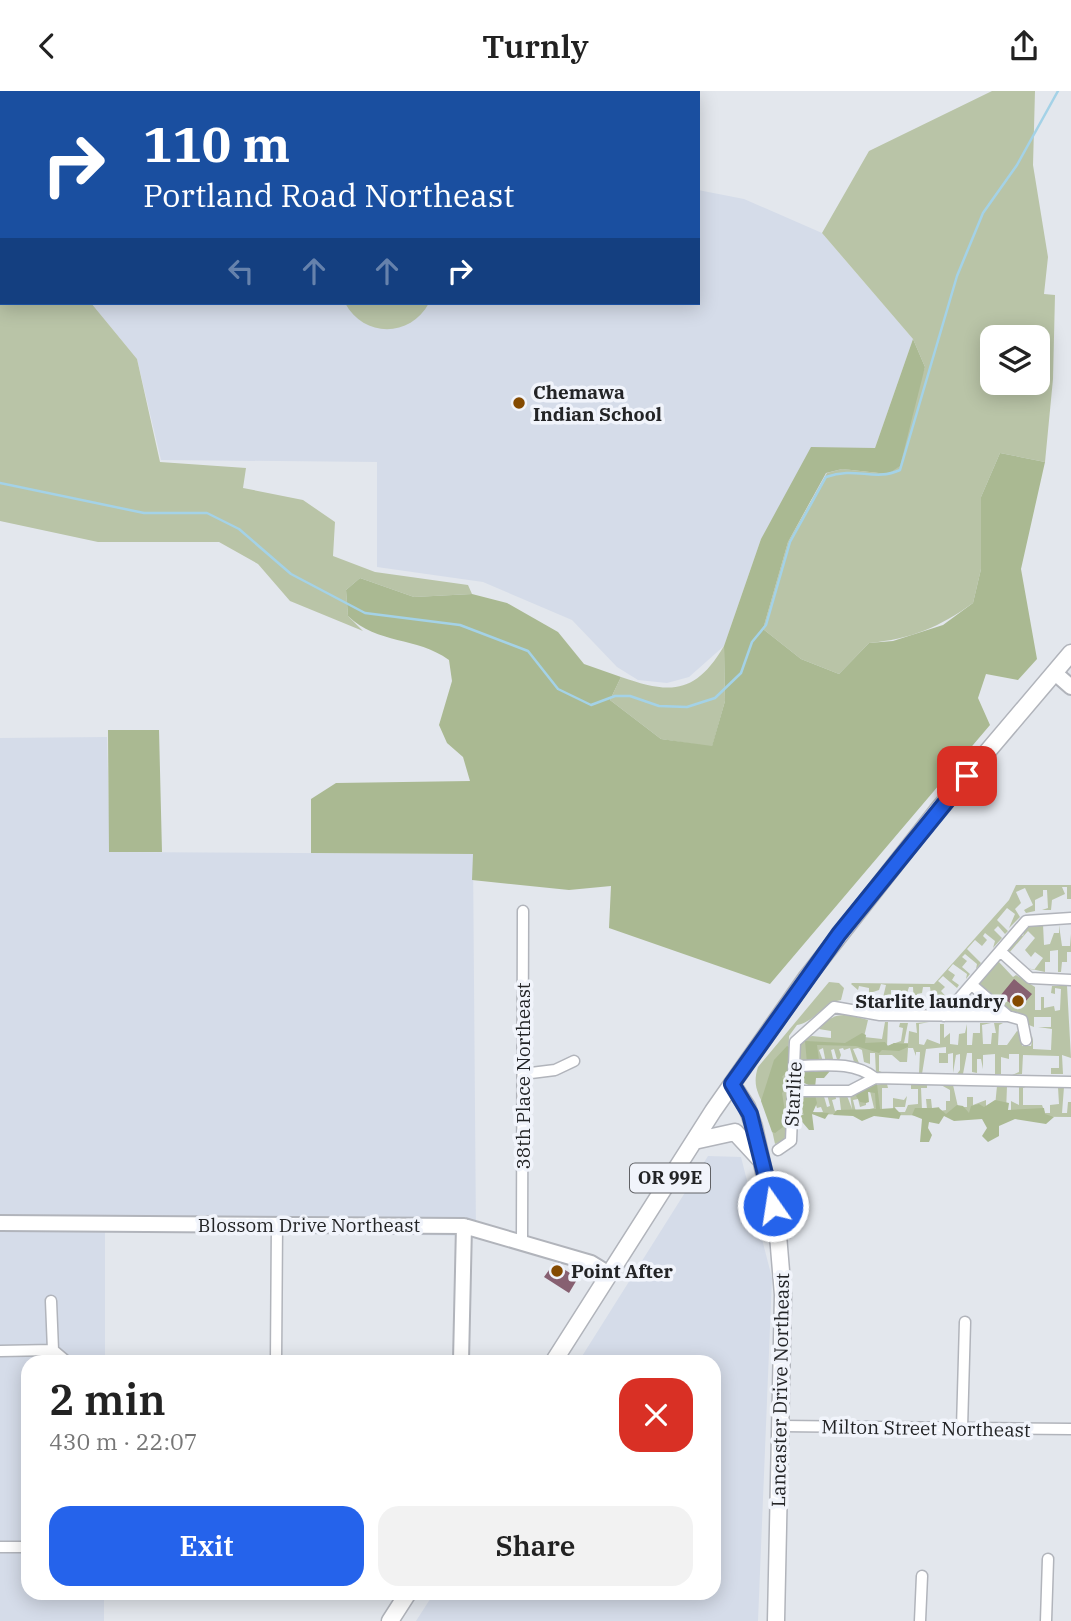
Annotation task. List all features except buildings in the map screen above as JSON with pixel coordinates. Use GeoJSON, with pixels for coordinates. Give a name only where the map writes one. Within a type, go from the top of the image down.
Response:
{"type":"FeatureCollection","features":[{"type":"Feature","properties":{"kind":"main road","name":"OR 99E"},"geometry":{"type":"LineString","coordinates":[[558,1355],[732,1084],[839,934],[937,811],[1071,653]]}},
{"type":"Feature","properties":{"kind":"main road","name":"Lancaster Drive Northeast"},"geometry":{"type":"LineString","coordinates":[[732,1084],[747,1107],[763,1163],[780,1252],[783,1295],[776,1621]]}},
{"type":"Feature","properties":{"kind":"main road"},"geometry":{"type":"LineString","coordinates":[[694,1141],[735,1132],[763,1163]]}},
{"type":"Feature","properties":{"kind":"main road"},"geometry":{"type":"LineString","coordinates":[[390,1621],[404,1600]]}},
{"type":"Feature","properties":{"kind":"street"},"geometry":{"type":"LineString","coordinates":[[1055,673],[1071,687]]}},
{"type":"Feature","properties":{"kind":"street","name":"38th Place Northeast"},"geometry":{"type":"LineString","coordinates":[[523,911],[523,1242]]}},
{"type":"Feature","properties":{"kind":"street"},"geometry":{"type":"LineString","coordinates":[[944,1016],[1026,921],[1071,918]]}},
{"type":"Feature","properties":{"kind":"street"},"geometry":{"type":"LineString","coordinates":[[1000,951],[1030,978],[1071,980]]}},
{"type":"Feature","properties":{"kind":"street"},"geometry":{"type":"LineString","coordinates":[[972,985],[1008,1016],[1022,1020],[1026,1040]]}},
{"type":"Feature","properties":{"kind":"street","name":"Starlite"},"geometry":{"type":"LineString","coordinates":[[778,1150],[790,1142],[795,1042],[834,1007],[880,1016],[1008,1016]]}},
{"type":"Feature","properties":{"kind":"street"},"geometry":{"type":"LineString","coordinates":[[523,1073],[555,1070],[574,1061]]}},
{"type":"Feature","properties":{"kind":"street"},"geometry":{"type":"LineString","coordinates":[[794,1066],[848,1066],[861,1068],[875,1078]]}},
{"type":"Feature","properties":{"kind":"street"},"geometry":{"type":"LineString","coordinates":[[794,1091],[850,1091],[875,1078],[1071,1082]]}},
{"type":"Feature","properties":{"kind":"street","name":"Blossom Drive Northeast"},"geometry":{"type":"LineString","coordinates":[[0,1223],[464,1226],[591,1263],[609,1274]]}},
{"type":"Feature","properties":{"kind":"street"},"geometry":{"type":"LineString","coordinates":[[276,1355],[277,1224]]}},
{"type":"Feature","properties":{"kind":"street"},"geometry":{"type":"LineString","coordinates":[[461,1355],[464,1226]]}},
{"type":"Feature","properties":{"kind":"street"},"geometry":{"type":"LineString","coordinates":[[51,1301],[53,1350]]}},
{"type":"Feature","properties":{"kind":"street"},"geometry":{"type":"LineString","coordinates":[[962,1428],[965,1322]]}},
{"type":"Feature","properties":{"kind":"street"},"geometry":{"type":"LineString","coordinates":[[0,1350],[53,1350],[59,1355]]}},
{"type":"Feature","properties":{"kind":"street","name":"Milton Street Northeast"},"geometry":{"type":"LineString","coordinates":[[781,1426],[1071,1429]]}},
{"type":"Feature","properties":{"kind":"street"},"geometry":{"type":"LineString","coordinates":[[0,1547],[21,1547]]}},
{"type":"Feature","properties":{"kind":"street"},"geometry":{"type":"LineString","coordinates":[[1046,1621],[1048,1559]]}},
{"type":"Feature","properties":{"kind":"street"},"geometry":{"type":"LineString","coordinates":[[920,1621],[922,1577]]}},
{"type":"Feature","properties":{"kind":"shaded area","name":"Chemawa Indian School"},"geometry":{"type":"Polygon","coordinates":[[[700,190],[744,199],[822,233],[913,339],[875,448],[761,539],[724,646],[689,677],[667,683],[638,680],[617,667],[572,620],[483,582],[377,567],[377,462],[161,460],[137,359],[93,305],[700,305],[700,190]]]}},
{"type":"Feature","properties":{"kind":"shaded area"},"geometry":{"type":"Polygon","coordinates":[[[107,737],[110,852],[473,854],[476,1236],[105,1230],[105,1355],[21,1355],[21,1600],[104,1600],[104,1621],[0,1621],[0,738],[107,737]]]}},
{"type":"Feature","properties":{"kind":"shaded area"},"geometry":{"type":"Polygon","coordinates":[[[708,1156],[741,1157],[772,1278],[758,1621],[416,1621],[430,1600],[721,1600],[721,1355],[583,1355],[708,1156]]]}},
{"type":"Feature","properties":{"kind":"green space"},"geometry":{"type":"Polygon","coordinates":[[[992,91],[1035,91],[1033,165],[1048,257],[1044,294],[1055,295],[1053,379],[1045,462],[1000,453],[981,497],[981,569],[973,603],[924,631],[869,643],[839,674],[801,659],[763,629],[788,542],[827,473],[842,469],[888,474],[925,367],[913,339],[822,233],[869,151],[992,91]]]}},
{"type":"Feature","properties":{"kind":"green space"},"geometry":{"type":"Polygon","coordinates":[[[0,305],[93,305],[137,359],[160,462],[246,468],[243,488],[303,500],[335,522],[333,556],[375,572],[468,585],[472,594],[414,597],[360,578],[346,590],[348,616],[363,631],[290,601],[258,564],[219,542],[98,542],[0,521],[0,305]]]}},
{"type":"Feature","properties":{"kind":"green space"},"geometry":{"type":"Polygon","coordinates":[[[346,305],[428,305],[411,323],[399,328],[375,328],[363,323],[346,305]]]}},
{"type":"Feature","properties":{"kind":"green space"},"geometry":{"type":"Polygon","coordinates":[[[913,339],[925,367],[900,466],[888,474],[842,469],[826,473],[788,542],[763,629],[801,659],[839,674],[869,643],[893,641],[943,625],[973,603],[981,569],[981,497],[1000,453],[1045,462],[1021,569],[1037,659],[1018,680],[986,674],[978,698],[990,725],[770,984],[609,928],[611,886],[569,890],[472,880],[473,854],[311,853],[311,799],[336,783],[470,781],[463,757],[447,743],[439,725],[452,681],[449,660],[424,647],[372,632],[348,616],[346,590],[360,578],[414,597],[472,594],[507,603],[558,632],[584,664],[621,677],[610,700],[661,739],[712,746],[725,701],[724,646],[761,539],[811,447],[875,448],[913,339]]]}},
{"type":"Feature","properties":{"kind":"green space"},"geometry":{"type":"Polygon","coordinates":[[[724,646],[725,701],[712,747],[661,739],[610,700],[621,677],[667,688],[692,682],[703,674],[724,646]]]}},
{"type":"Feature","properties":{"kind":"green space"},"geometry":{"type":"Polygon","coordinates":[[[108,730],[159,730],[162,852],[109,852],[108,730]]]}},
{"type":"Feature","properties":{"kind":"green space"},"geometry":{"type":"Polygon","coordinates":[[[1016,885],[1071,885],[1071,899],[1067,899],[1067,887],[1062,887],[1065,894],[1052,900],[1051,910],[1042,910],[1048,908],[1047,890],[1043,890],[1043,896],[1035,900],[1035,911],[1026,913],[1024,910],[1033,905],[1025,888],[1016,892],[1021,903],[1015,909],[1020,917],[1009,928],[1015,914],[1007,908],[997,920],[1008,931],[1005,934],[998,926],[994,930],[1002,938],[993,948],[995,941],[985,933],[983,936],[987,940],[982,946],[975,940],[967,949],[981,963],[976,969],[977,964],[965,954],[962,957],[967,961],[962,967],[970,974],[966,979],[967,974],[953,964],[948,970],[955,975],[952,980],[959,985],[957,988],[943,976],[938,981],[945,987],[941,991],[949,1000],[942,1008],[921,1010],[933,1007],[930,987],[923,987],[922,993],[917,994],[917,1010],[910,1010],[914,1007],[913,987],[909,987],[905,999],[901,999],[900,1010],[894,1010],[899,1007],[899,990],[891,990],[891,996],[885,995],[886,1009],[876,1007],[881,1006],[886,985],[881,984],[879,990],[870,993],[869,1001],[869,988],[859,986],[858,990],[851,984],[852,983],[934,984],[1009,900],[1016,885]]]}},
{"type":"Feature","properties":{"kind":"green space"},"geometry":{"type":"Polygon","coordinates":[[[1035,923],[1043,924],[1044,945],[1050,944],[1054,933],[1059,933],[1059,925],[1062,946],[1070,946],[1071,934],[1071,952],[1067,952],[1067,962],[1062,962],[1061,972],[1058,972],[1058,950],[1050,951],[1050,962],[1045,962],[1045,972],[1034,970],[1043,958],[1035,952],[1031,957],[1025,950],[1035,938],[1028,931],[1009,953],[1007,951],[1019,933],[1023,936],[1025,929],[1035,923]]]}},
{"type":"Feature","properties":{"kind":"green space"},"geometry":{"type":"Polygon","coordinates":[[[998,961],[1013,977],[1016,975],[1035,987],[1035,1010],[1041,1010],[1041,997],[1044,997],[1044,1008],[1054,1006],[1055,1011],[1060,1010],[1061,989],[1055,988],[1055,994],[1051,993],[1052,986],[1067,986],[1071,1058],[1062,1055],[1063,1074],[1051,1074],[1051,1068],[1059,1068],[1059,1056],[1023,1055],[1022,1074],[1012,1075],[1019,1072],[1019,1054],[1009,1054],[1009,1059],[1001,1057],[1001,1074],[995,1074],[995,1054],[983,1055],[983,1069],[981,1059],[977,1059],[977,1073],[972,1072],[972,1053],[967,1053],[963,1074],[957,1074],[960,1070],[960,1054],[956,1055],[953,1073],[953,1053],[948,1054],[948,1063],[939,1063],[939,1053],[946,1053],[946,1047],[926,1049],[922,1074],[919,1073],[920,1052],[916,1052],[916,1056],[913,1048],[908,1048],[907,1062],[900,1062],[892,1055],[879,1055],[879,1071],[887,1074],[876,1074],[875,1053],[870,1053],[870,1064],[864,1062],[862,1050],[858,1048],[853,1049],[859,1063],[854,1062],[850,1048],[839,1049],[841,1055],[838,1063],[834,1049],[831,1050],[834,1063],[826,1063],[823,1048],[819,1050],[823,1061],[799,1062],[799,1042],[812,1036],[831,1038],[831,1031],[819,1029],[830,1019],[841,1015],[868,1020],[864,1037],[882,1039],[885,1022],[888,1022],[887,1046],[901,1041],[903,1028],[899,1027],[900,1023],[908,1023],[904,1043],[908,1043],[909,1031],[917,1033],[916,1023],[929,1022],[919,1024],[919,1044],[924,1045],[927,1039],[940,1044],[940,1024],[944,1024],[944,1038],[950,1033],[950,1044],[958,1045],[959,1034],[965,1033],[967,1024],[967,1045],[972,1045],[973,1033],[980,1033],[980,1023],[991,1023],[982,1025],[983,1044],[991,1044],[992,1033],[996,1033],[994,1023],[1003,1023],[999,1025],[998,1045],[1007,1045],[1017,1031],[1022,1033],[1022,1046],[1031,1046],[1033,1036],[1033,1049],[1051,1050],[1052,1029],[1038,1027],[1051,1027],[1051,1017],[1034,1017],[1034,1027],[1029,1025],[1022,1014],[1008,1011],[978,985],[998,961]]]}},
{"type":"Feature","properties":{"kind":"green space"},"geometry":{"type":"Polygon","coordinates":[[[829,982],[839,983],[844,988],[841,1000],[797,1025],[789,1036],[787,1131],[784,1140],[775,1144],[768,1116],[756,1087],[758,1067],[829,982]]]}},
{"type":"Feature","properties":{"kind":"green space"},"geometry":{"type":"Polygon","coordinates":[[[862,1033],[866,1035],[865,1043],[885,1042],[888,1046],[894,1043],[908,1044],[908,1047],[899,1051],[882,1050],[879,1053],[856,1046],[817,1045],[819,1060],[813,1070],[815,1072],[829,1068],[830,1071],[824,1078],[816,1078],[815,1088],[802,1082],[807,1063],[805,1041],[845,1043],[862,1033]]]}},
{"type":"Feature","properties":{"kind":"green space"},"geometry":{"type":"Polygon","coordinates":[[[787,1046],[791,1048],[790,1068],[782,1077],[789,1084],[782,1093],[787,1124],[775,1133],[772,1132],[761,1101],[774,1060],[787,1046]]]}},
{"type":"Feature","properties":{"kind":"green space"},"geometry":{"type":"Polygon","coordinates":[[[877,1084],[880,1109],[895,1108],[901,1114],[899,1119],[874,1116],[862,1121],[853,1116],[833,1115],[837,1110],[876,1109],[875,1093],[868,1092],[869,1102],[866,1103],[860,1102],[856,1096],[861,1090],[877,1084]]]}},
{"type":"Feature","properties":{"kind":"green space"},"geometry":{"type":"Polygon","coordinates":[[[887,1084],[888,1088],[882,1088],[882,1111],[893,1111],[893,1098],[904,1100],[907,1096],[905,1107],[895,1107],[896,1112],[905,1112],[908,1105],[918,1104],[918,1089],[911,1089],[911,1084],[927,1084],[927,1088],[921,1088],[922,1110],[927,1109],[926,1099],[931,1099],[932,1108],[939,1107],[940,1111],[946,1110],[946,1101],[950,1101],[950,1090],[941,1085],[953,1085],[958,1107],[967,1107],[967,1097],[973,1097],[973,1105],[986,1100],[986,1106],[995,1106],[997,1086],[1007,1086],[1006,1112],[1011,1112],[1011,1101],[1019,1105],[1019,1086],[1028,1086],[1023,1088],[1023,1105],[1042,1105],[1045,1113],[1050,1113],[1050,1105],[1059,1104],[1058,1087],[1064,1087],[1062,1113],[1067,1113],[1068,1102],[1071,1102],[1071,1117],[797,1114],[801,1097],[805,1094],[811,1113],[823,1112],[821,1107],[817,1108],[813,1096],[823,1093],[827,1107],[830,1106],[827,1094],[835,1093],[836,1099],[832,1100],[835,1111],[841,1110],[839,1093],[846,1093],[852,1109],[850,1094],[866,1090],[866,1105],[860,1107],[858,1099],[853,1100],[856,1112],[874,1108],[869,1087],[887,1084]]]}},
{"type":"Feature","properties":{"kind":"green space"},"geometry":{"type":"Polygon","coordinates":[[[806,1093],[815,1095],[817,1103],[813,1112],[829,1113],[825,1119],[812,1114],[814,1130],[809,1130],[798,1117],[804,1114],[800,1108],[806,1093]]]}},
{"type":"Feature","properties":{"kind":"green space"},"geometry":{"type":"Polygon","coordinates":[[[995,1100],[1009,1103],[1008,1110],[1044,1108],[1045,1114],[1054,1117],[1046,1124],[1015,1119],[999,1126],[999,1136],[988,1142],[982,1136],[987,1128],[982,1119],[954,1121],[944,1116],[939,1124],[929,1122],[928,1128],[932,1135],[929,1142],[920,1142],[922,1119],[912,1115],[915,1108],[939,1108],[946,1114],[957,1105],[963,1106],[969,1113],[971,1106],[979,1104],[984,1107],[995,1100]]]}},
{"type":"Feature","properties":{"kind":"waterway"},"geometry":{"type":"LineString","coordinates":[[0,483],[144,513],[207,513],[239,529],[291,574],[365,613],[460,625],[528,651],[558,689],[591,705],[615,696],[630,696],[659,706],[687,707],[715,698],[741,673],[752,642],[766,625],[790,542],[826,477],[847,473],[882,475],[900,470],[957,276],[983,213],[1017,165],[1058,91]]}},
{"type":"Feature","properties":{"kind":"place","name":"Chemawa Indian School"},"geometry":{"type":"Point","coordinates":[519,403]}},
{"type":"Feature","properties":{"kind":"place","name":"Starlite laundry"},"geometry":{"type":"Point","coordinates":[1018,1001]}},
{"type":"Feature","properties":{"kind":"place","name":"Point After"},"geometry":{"type":"Point","coordinates":[557,1271]}},
{"type":"Feature","properties":{"kind":"route"},"geometry":{"type":"LineString","coordinates":[[773,1206],[750,1114],[732,1084],[839,934],[967,776]]}}]}
